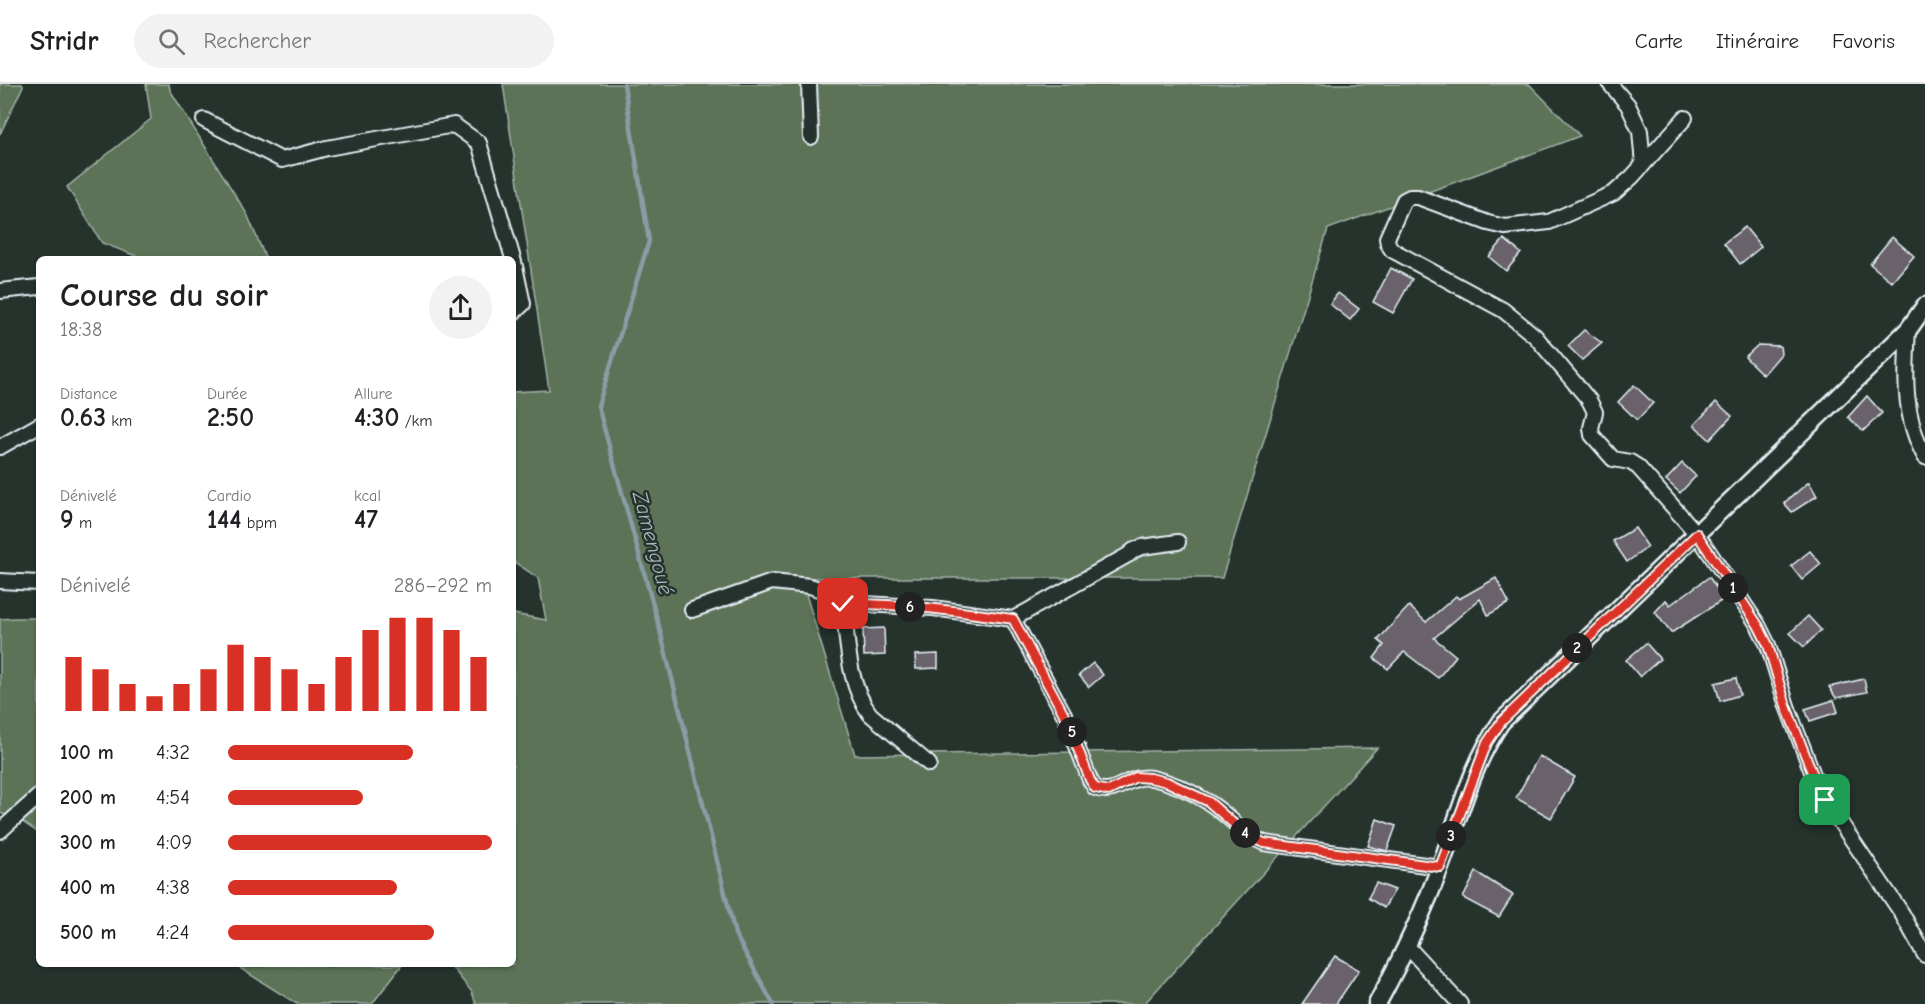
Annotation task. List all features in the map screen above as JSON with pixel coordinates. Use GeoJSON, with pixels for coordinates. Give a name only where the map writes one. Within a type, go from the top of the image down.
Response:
{"type":"FeatureCollection","features":[{"type":"Feature","properties":{"kind":"street"},"geometry":{"type":"LineString","coordinates":[[809,84],[811,137]]}},
{"type":"Feature","properties":{"kind":"street"},"geometry":{"type":"LineString","coordinates":[[1610,84],[1628,105],[1640,131],[1643,165]]}},
{"type":"Feature","properties":{"kind":"street"},"geometry":{"type":"LineString","coordinates":[[1685,118],[1643,165],[1614,193],[1549,222],[1505,227],[1418,197],[1410,197],[1404,200],[1387,238],[1388,244],[1392,250],[1503,310],[1535,336],[1589,400],[1595,412],[1591,428],[1592,435],[1614,459],[1638,466],[1697,534],[1758,625],[1768,645],[1786,706],[1825,800],[1901,912],[1925,955]]}},
{"type":"Feature","properties":{"kind":"street"},"geometry":{"type":"LineString","coordinates":[[204,120],[282,160],[327,148],[454,125],[480,143],[512,256]]}},
{"type":"Feature","properties":{"kind":"street"},"geometry":{"type":"LineString","coordinates":[[516,271],[523,304],[516,310]]}},
{"type":"Feature","properties":{"kind":"street"},"geometry":{"type":"LineString","coordinates":[[0,291],[36,286]]}},
{"type":"Feature","properties":{"kind":"street"},"geometry":{"type":"LineString","coordinates":[[1377,1004],[1407,946],[1487,743],[1501,722],[1908,330],[1925,306]]}},
{"type":"Feature","properties":{"kind":"street"},"geometry":{"type":"LineString","coordinates":[[1908,330],[1905,373],[1911,425],[1916,441],[1925,457]]}},
{"type":"Feature","properties":{"kind":"street"},"geometry":{"type":"LineString","coordinates":[[0,447],[36,427]]}},
{"type":"Feature","properties":{"kind":"street"},"geometry":{"type":"LineString","coordinates":[[692,610],[772,582],[810,586],[843,604],[933,608],[1013,619],[1134,550],[1178,542]]}},
{"type":"Feature","properties":{"kind":"street"},"geometry":{"type":"LineString","coordinates":[[0,581],[36,583]]}},
{"type":"Feature","properties":{"kind":"street"},"geometry":{"type":"LineString","coordinates":[[843,604],[853,678],[862,704],[870,714],[929,764]]}},
{"type":"Feature","properties":{"kind":"street"},"geometry":{"type":"LineString","coordinates":[[1013,619],[1066,718],[1095,788],[1109,791],[1136,777],[1150,778],[1167,782],[1209,802],[1244,833],[1264,843],[1440,867]]}},
{"type":"Feature","properties":{"kind":"street"},"geometry":{"type":"LineString","coordinates":[[0,831],[36,799]]}},
{"type":"Feature","properties":{"kind":"street"},"geometry":{"type":"LineString","coordinates":[[1407,946],[1460,1004]]}},
{"type":"Feature","properties":{"kind":"green space"},"geometry":{"type":"Polygon","coordinates":[[[0,84],[22,84],[23,86],[0,134],[0,84]]]}},
{"type":"Feature","properties":{"kind":"green space"},"geometry":{"type":"Polygon","coordinates":[[[146,84],[169,84],[170,90],[247,214],[265,256],[136,256],[102,243],[67,187],[151,119],[146,84]]]}},
{"type":"Feature","properties":{"kind":"green space"},"geometry":{"type":"Polygon","coordinates":[[[503,84],[1529,84],[1580,136],[1328,229],[1222,578],[801,578],[855,755],[1377,748],[1144,1004],[476,1004],[472,992],[452,967],[516,967],[516,615],[546,620],[538,578],[516,563],[516,392],[549,390],[503,84]]]}},
{"type":"Feature","properties":{"kind":"green space"},"geometry":{"type":"Polygon","coordinates":[[[36,618],[36,831],[21,821],[0,813],[0,619],[36,618]]]}},
{"type":"Feature","properties":{"kind":"green space"},"geometry":{"type":"Polygon","coordinates":[[[238,967],[400,967],[372,1004],[297,1004],[238,967]]]}},
{"type":"Feature","properties":{"kind":"building"},"geometry":{"type":"Polygon","coordinates":[[[1745,227],[1761,247],[1740,264],[1724,243],[1745,227]]]}},
{"type":"Feature","properties":{"kind":"building"},"geometry":{"type":"Polygon","coordinates":[[[1892,237],[1914,256],[1892,282],[1870,264],[1892,237]]]}},
{"type":"Feature","properties":{"kind":"building"},"geometry":{"type":"Polygon","coordinates":[[[1504,239],[1521,253],[1506,271],[1489,257],[1504,239]]]}},
{"type":"Feature","properties":{"kind":"building"},"geometry":{"type":"Polygon","coordinates":[[[1391,268],[1412,279],[1393,313],[1373,302],[1391,268]]]}},
{"type":"Feature","properties":{"kind":"building"},"geometry":{"type":"Polygon","coordinates":[[[1338,293],[1359,309],[1350,320],[1330,304],[1338,293]]]}},
{"type":"Feature","properties":{"kind":"building"},"geometry":{"type":"Polygon","coordinates":[[[1584,330],[1602,343],[1582,360],[1568,346],[1584,330]]]}},
{"type":"Feature","properties":{"kind":"building"},"geometry":{"type":"Polygon","coordinates":[[[1758,345],[1780,346],[1781,354],[1763,375],[1745,357],[1758,345]]]}},
{"type":"Feature","properties":{"kind":"building"},"geometry":{"type":"Polygon","coordinates":[[[1634,385],[1653,403],[1637,420],[1618,402],[1634,385]]]}},
{"type":"Feature","properties":{"kind":"building"},"geometry":{"type":"Polygon","coordinates":[[[1867,396],[1882,413],[1863,431],[1848,417],[1867,396]]]}},
{"type":"Feature","properties":{"kind":"building"},"geometry":{"type":"Polygon","coordinates":[[[1716,402],[1732,416],[1710,440],[1694,425],[1716,402]]]}},
{"type":"Feature","properties":{"kind":"building"},"geometry":{"type":"Polygon","coordinates":[[[1682,463],[1696,476],[1680,493],[1666,480],[1682,463]]]}},
{"type":"Feature","properties":{"kind":"building"},"geometry":{"type":"Polygon","coordinates":[[[1809,482],[1817,496],[1792,512],[1784,503],[1809,482]]]}},
{"type":"Feature","properties":{"kind":"building"},"geometry":{"type":"Polygon","coordinates":[[[1635,528],[1648,547],[1627,562],[1613,541],[1635,528]]]}},
{"type":"Feature","properties":{"kind":"building"},"geometry":{"type":"Polygon","coordinates":[[[1810,551],[1821,564],[1802,580],[1791,566],[1810,551]]]}},
{"type":"Feature","properties":{"kind":"building"},"geometry":{"type":"Polygon","coordinates":[[[1709,577],[1724,599],[1671,633],[1655,612],[1666,600],[1670,605],[1709,577]]]}},
{"type":"Feature","properties":{"kind":"building"},"geometry":{"type":"Polygon","coordinates":[[[1496,578],[1509,603],[1488,615],[1480,599],[1434,638],[1456,656],[1438,678],[1404,652],[1388,669],[1374,658],[1384,645],[1378,640],[1409,606],[1426,622],[1456,596],[1459,599],[1496,578]]]}},
{"type":"Feature","properties":{"kind":"building"},"geometry":{"type":"Polygon","coordinates":[[[1808,616],[1821,630],[1804,647],[1790,633],[1808,616]]]}},
{"type":"Feature","properties":{"kind":"building"},"geometry":{"type":"Polygon","coordinates":[[[884,628],[885,655],[864,656],[863,629],[884,628]]]}},
{"type":"Feature","properties":{"kind":"building"},"geometry":{"type":"Polygon","coordinates":[[[1646,643],[1660,659],[1640,677],[1626,660],[1646,643]]]}},
{"type":"Feature","properties":{"kind":"building"},"geometry":{"type":"Polygon","coordinates":[[[938,654],[938,668],[916,669],[915,655],[938,654]]]}},
{"type":"Feature","properties":{"kind":"building"},"geometry":{"type":"Polygon","coordinates":[[[1093,663],[1103,675],[1089,687],[1079,675],[1093,663]]]}},
{"type":"Feature","properties":{"kind":"building"},"geometry":{"type":"Polygon","coordinates":[[[1736,678],[1740,695],[1720,701],[1715,683],[1736,678]]]}},
{"type":"Feature","properties":{"kind":"building"},"geometry":{"type":"Polygon","coordinates":[[[1864,679],[1867,692],[1836,698],[1829,687],[1864,679]]]}},
{"type":"Feature","properties":{"kind":"building"},"geometry":{"type":"Polygon","coordinates":[[[1834,700],[1838,712],[1810,721],[1805,709],[1834,700]]]}},
{"type":"Feature","properties":{"kind":"building"},"geometry":{"type":"Polygon","coordinates":[[[1539,756],[1575,777],[1551,818],[1516,798],[1539,756]]]}},
{"type":"Feature","properties":{"kind":"building"},"geometry":{"type":"Polygon","coordinates":[[[1377,819],[1396,826],[1387,851],[1368,846],[1377,819]]]}},
{"type":"Feature","properties":{"kind":"building"},"geometry":{"type":"Polygon","coordinates":[[[1476,872],[1513,895],[1499,917],[1463,898],[1476,872]]]}},
{"type":"Feature","properties":{"kind":"building"},"geometry":{"type":"Polygon","coordinates":[[[1376,883],[1395,890],[1384,908],[1368,898],[1376,883]]]}},
{"type":"Feature","properties":{"kind":"building"},"geometry":{"type":"Polygon","coordinates":[[[1335,956],[1359,970],[1336,1004],[1302,1004],[1335,956]]]}},
{"type":"Feature","properties":{"kind":"waterway","name":"Zamengoué"},"geometry":{"type":"LineString","coordinates":[[624,84],[649,241],[598,406],[660,630],[735,934],[773,1004]]}},
{"type":"Feature","properties":{"kind":"route"},"geometry":{"type":"LineString","coordinates":[[843,604],[933,608],[1013,619],[1066,718],[1095,788],[1109,791],[1136,777],[1150,778],[1167,782],[1209,802],[1244,833],[1264,843],[1440,867],[1487,743],[1501,722],[1697,534],[1758,625],[1768,645],[1786,706],[1825,800]]}}]}
